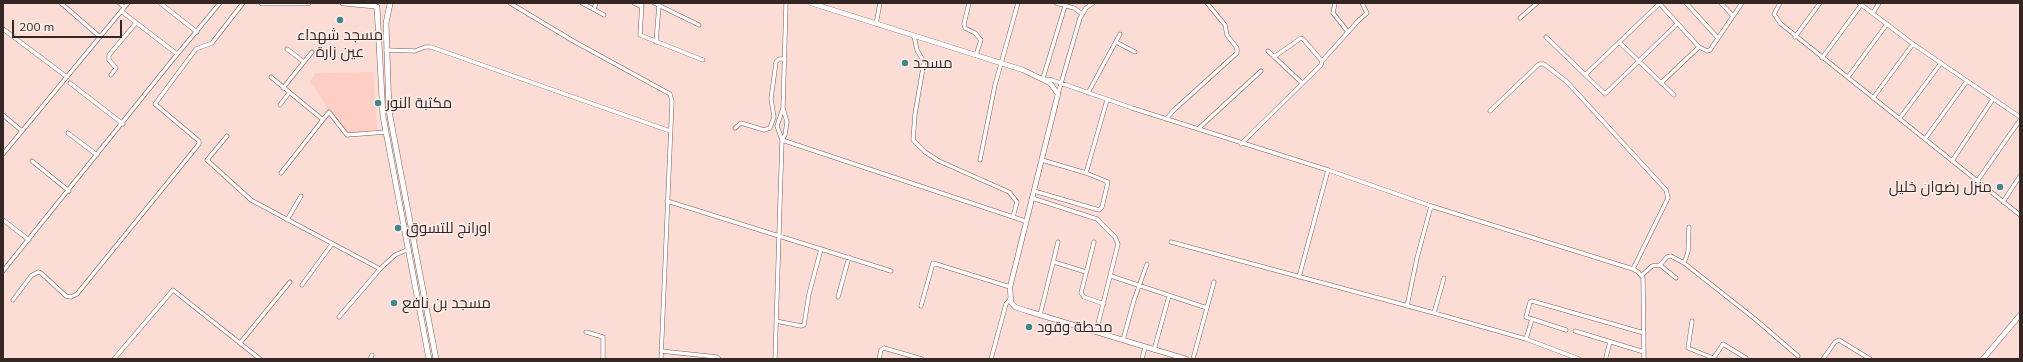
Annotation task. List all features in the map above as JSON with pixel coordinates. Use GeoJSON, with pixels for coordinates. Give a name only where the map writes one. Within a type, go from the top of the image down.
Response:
{"type":"FeatureCollection","features":[{"type":"Feature","properties":{"kind":"main road"},"geometry":{"type":"LineString","coordinates":[[262,3],[308,3]]}},
{"type":"Feature","properties":{"kind":"main road"},"geometry":{"type":"LineString","coordinates":[[342,3],[375,5],[384,8],[390,4]]}},
{"type":"Feature","properties":{"kind":"main road"},"geometry":{"type":"LineString","coordinates":[[390,4],[386,18],[387,91],[390,120],[436,359]]}},
{"type":"Feature","properties":{"kind":"main road"},"geometry":{"type":"LineString","coordinates":[[375,5],[378,18],[381,91],[386,132],[429,359]]}},
{"type":"Feature","properties":{"kind":"main road"},"geometry":{"type":"LineString","coordinates":[[378,18],[381,16],[386,18]]}},
{"type":"Feature","properties":{"kind":"street"},"geometry":{"type":"LineString","coordinates":[[61,3],[100,37]]}},
{"type":"Feature","properties":{"kind":"street"},"geometry":{"type":"LineString","coordinates":[[119,3],[136,23],[177,54]]}},
{"type":"Feature","properties":{"kind":"street"},"geometry":{"type":"LineString","coordinates":[[3,154],[128,3]]}},
{"type":"Feature","properties":{"kind":"street"},"geometry":{"type":"LineString","coordinates":[[160,3],[197,32]]}},
{"type":"Feature","properties":{"kind":"street"},"geometry":{"type":"LineString","coordinates":[[3,271],[123,124],[177,54],[220,3]]}},
{"type":"Feature","properties":{"kind":"street"},"geometry":{"type":"LineString","coordinates":[[13,300],[31,276],[38,272],[66,296],[71,297],[77,294],[199,144],[199,141],[155,104],[196,49],[212,43],[243,3]]}},
{"type":"Feature","properties":{"kind":"street"},"geometry":{"type":"LineString","coordinates":[[510,3],[593,52],[669,93],[672,101],[661,359]]}},
{"type":"Feature","properties":{"kind":"street"},"geometry":{"type":"LineString","coordinates":[[582,3],[604,15]]}},
{"type":"Feature","properties":{"kind":"street"},"geometry":{"type":"LineString","coordinates":[[594,9],[596,3]]}},
{"type":"Feature","properties":{"kind":"street"},"geometry":{"type":"LineString","coordinates":[[634,3],[642,5],[640,35],[703,60]]}},
{"type":"Feature","properties":{"kind":"street"},"geometry":{"type":"LineString","coordinates":[[654,3],[699,25]]}},
{"type":"Feature","properties":{"kind":"street"},"geometry":{"type":"LineString","coordinates":[[659,5],[665,3]]}},
{"type":"Feature","properties":{"kind":"street"},"geometry":{"type":"LineString","coordinates":[[775,359],[782,140],[777,126],[783,108],[786,3]]}},
{"type":"Feature","properties":{"kind":"street"},"geometry":{"type":"LineString","coordinates":[[811,3],[1001,63],[1044,79],[1052,80],[1107,100],[1241,144],[1328,170],[1431,206],[1633,269],[1642,275],[1644,281],[1644,359]]}},
{"type":"Feature","properties":{"kind":"street"},"geometry":{"type":"LineString","coordinates":[[876,24],[880,3]]}},
{"type":"Feature","properties":{"kind":"street"},"geometry":{"type":"LineString","coordinates":[[969,3],[964,24],[965,28],[975,33],[981,40],[976,55]]}},
{"type":"Feature","properties":{"kind":"street"},"geometry":{"type":"LineString","coordinates":[[980,160],[989,112],[1018,3]]}},
{"type":"Feature","properties":{"kind":"street"},"geometry":{"type":"LineString","coordinates":[[1056,3],[1074,8],[1082,14]]}},
{"type":"Feature","properties":{"kind":"street"},"geometry":{"type":"LineString","coordinates":[[1093,3],[1086,8],[1082,14],[1058,94],[1010,287],[1010,299],[1015,306],[1040,315],[1186,359]]}},
{"type":"Feature","properties":{"kind":"street"},"geometry":{"type":"LineString","coordinates":[[1166,119],[1237,53],[1237,48],[1227,35],[1225,25],[1208,3]]}},
{"type":"Feature","properties":{"kind":"street"},"geometry":{"type":"LineString","coordinates":[[1335,3],[1333,13],[1348,32]]}},
{"type":"Feature","properties":{"kind":"street"},"geometry":{"type":"LineString","coordinates":[[1241,144],[1321,65],[1348,32],[1367,13],[1362,3]]}},
{"type":"Feature","properties":{"kind":"street"},"geometry":{"type":"LineString","coordinates":[[1520,18],[1537,3]]}},
{"type":"Feature","properties":{"kind":"street"},"geometry":{"type":"LineString","coordinates":[[1585,75],[1659,3],[1699,47],[1708,51],[1742,3]]}},
{"type":"Feature","properties":{"kind":"street"},"geometry":{"type":"LineString","coordinates":[[1686,3],[1718,38]]}},
{"type":"Feature","properties":{"kind":"street"},"geometry":{"type":"LineString","coordinates":[[1721,3],[1733,16]]}},
{"type":"Feature","properties":{"kind":"street"},"geometry":{"type":"LineString","coordinates":[[1780,3],[1774,11],[1775,18],[1795,37],[1900,118],[2020,215]]}},
{"type":"Feature","properties":{"kind":"street"},"geometry":{"type":"LineString","coordinates":[[1795,37],[1820,3]]}},
{"type":"Feature","properties":{"kind":"street"},"geometry":{"type":"LineString","coordinates":[[1872,13],[1879,3]]}},
{"type":"Feature","properties":{"kind":"street"},"geometry":{"type":"LineString","coordinates":[[1822,58],[1860,4],[1914,44],[2020,118],[1978,180]]}},
{"type":"Feature","properties":{"kind":"street"},"geometry":{"type":"LineString","coordinates":[[656,42],[659,5]]}},
{"type":"Feature","properties":{"kind":"street"},"geometry":{"type":"LineString","coordinates":[[1044,79],[1065,6]]}},
{"type":"Feature","properties":{"kind":"street"},"geometry":{"type":"LineString","coordinates":[[111,75],[116,68],[109,60],[109,54],[136,23]]}},
{"type":"Feature","properties":{"kind":"street"},"geometry":{"type":"LineString","coordinates":[[1546,37],[1602,93],[1606,94],[1677,24]]}},
{"type":"Feature","properties":{"kind":"street"},"geometry":{"type":"LineString","coordinates":[[1848,77],[1887,24]]}},
{"type":"Feature","properties":{"kind":"street"},"geometry":{"type":"LineString","coordinates":[[3,29],[67,77]]}},
{"type":"Feature","properties":{"kind":"street"},"geometry":{"type":"LineString","coordinates":[[1088,93],[1120,34]]}},
{"type":"Feature","properties":{"kind":"street"},"geometry":{"type":"LineString","coordinates":[[914,36],[917,50],[924,62],[915,114],[913,140],[925,152],[939,162],[1009,192],[1017,202],[1013,217]]}},
{"type":"Feature","properties":{"kind":"street"},"geometry":{"type":"LineString","coordinates":[[1274,57],[1301,38],[1322,62]]}},
{"type":"Feature","properties":{"kind":"street"},"geometry":{"type":"LineString","coordinates":[[1116,42],[1135,52]]}},
{"type":"Feature","properties":{"kind":"street"},"geometry":{"type":"LineString","coordinates":[[1620,42],[1674,95]]}},
{"type":"Feature","properties":{"kind":"street"},"geometry":{"type":"LineString","coordinates":[[1873,98],[1914,44]]}},
{"type":"Feature","properties":{"kind":"street"},"geometry":{"type":"LineString","coordinates":[[386,50],[415,51],[425,47],[431,47],[670,132]]}},
{"type":"Feature","properties":{"kind":"street"},"geometry":{"type":"LineString","coordinates":[[1661,83],[1699,47]]}},
{"type":"Feature","properties":{"kind":"street"},"geometry":{"type":"LineString","coordinates":[[287,49],[304,62]]}},
{"type":"Feature","properties":{"kind":"street"},"geometry":{"type":"LineString","coordinates":[[1268,51],[1302,83]]}},
{"type":"Feature","properties":{"kind":"street"},"geometry":{"type":"LineString","coordinates":[[283,88],[312,52]]}},
{"type":"Feature","properties":{"kind":"street"},"geometry":{"type":"LineString","coordinates":[[735,128],[742,123],[764,130],[770,128],[774,117],[771,98],[776,62],[779,59],[784,59]]}},
{"type":"Feature","properties":{"kind":"street"},"geometry":{"type":"LineString","coordinates":[[1900,118],[1941,63]]}},
{"type":"Feature","properties":{"kind":"street"},"geometry":{"type":"LineString","coordinates":[[1490,111],[1539,64],[1544,64],[1567,82],[1666,190],[1668,198],[1633,269]]}},
{"type":"Feature","properties":{"kind":"street"},"geometry":{"type":"LineString","coordinates":[[1198,129],[1260,71]]}},
{"type":"Feature","properties":{"kind":"street"},"geometry":{"type":"LineString","coordinates":[[271,77],[322,119]]}},
{"type":"Feature","properties":{"kind":"street"},"geometry":{"type":"LineString","coordinates":[[1044,79],[1058,94]]}},
{"type":"Feature","properties":{"kind":"street"},"geometry":{"type":"LineString","coordinates":[[1925,139],[1967,81]]}},
{"type":"Feature","properties":{"kind":"street"},"geometry":{"type":"LineString","coordinates":[[70,83],[123,124]]}},
{"type":"Feature","properties":{"kind":"street"},"geometry":{"type":"LineString","coordinates":[[280,105],[289,93]]}},
{"type":"Feature","properties":{"kind":"street"},"geometry":{"type":"LineString","coordinates":[[1952,160],[1993,99]]}},
{"type":"Feature","properties":{"kind":"street"},"geometry":{"type":"LineString","coordinates":[[1086,173],[1107,100]]}},
{"type":"Feature","properties":{"kind":"street"},"geometry":{"type":"LineString","coordinates":[[782,140],[785,136],[788,122],[783,108]]}},
{"type":"Feature","properties":{"kind":"street"},"geometry":{"type":"LineString","coordinates":[[280,173],[322,119],[330,112],[347,135],[386,132]]}},
{"type":"Feature","properties":{"kind":"street"},"geometry":{"type":"LineString","coordinates":[[3,115],[22,131]]}},
{"type":"Feature","properties":{"kind":"street"},"geometry":{"type":"LineString","coordinates":[[68,132],[97,155]]}},
{"type":"Feature","properties":{"kind":"street"},"geometry":{"type":"LineString","coordinates":[[227,136],[208,161],[257,204],[380,269]]}},
{"type":"Feature","properties":{"kind":"street"},"geometry":{"type":"LineString","coordinates":[[782,140],[1026,221]]}},
{"type":"Feature","properties":{"kind":"street"},"geometry":{"type":"LineString","coordinates":[[1034,191],[1099,210],[1102,207],[1108,182],[1086,173],[1042,160]]}},
{"type":"Feature","properties":{"kind":"street"},"geometry":{"type":"LineString","coordinates":[[32,161],[69,191]]}},
{"type":"Feature","properties":{"kind":"street"},"geometry":{"type":"LineString","coordinates":[[1299,277],[1328,170]]}},
{"type":"Feature","properties":{"kind":"street"},"geometry":{"type":"LineString","coordinates":[[2003,202],[2020,176]]}},
{"type":"Feature","properties":{"kind":"street"},"geometry":{"type":"LineString","coordinates":[[287,220],[301,196]]}},
{"type":"Feature","properties":{"kind":"street"},"geometry":{"type":"LineString","coordinates":[[1032,198],[1087,214],[1101,223],[1115,237],[1118,244],[1096,332]]}},
{"type":"Feature","properties":{"kind":"street"},"geometry":{"type":"LineString","coordinates":[[667,201],[891,271]]}},
{"type":"Feature","properties":{"kind":"street"},"geometry":{"type":"LineString","coordinates":[[1407,306],[1417,258],[1431,206]]}},
{"type":"Feature","properties":{"kind":"street"},"geometry":{"type":"LineString","coordinates":[[3,220],[29,240]]}},
{"type":"Feature","properties":{"kind":"street"},"geometry":{"type":"LineString","coordinates":[[1684,263],[1688,252],[1689,227]]}},
{"type":"Feature","properties":{"kind":"street"},"geometry":{"type":"LineString","coordinates":[[1040,315],[1058,242]]}},
{"type":"Feature","properties":{"kind":"street"},"geometry":{"type":"LineString","coordinates":[[1094,242],[1086,272],[1082,296],[1104,304]]}},
{"type":"Feature","properties":{"kind":"street"},"geometry":{"type":"LineString","coordinates":[[1171,242],[1526,339],[1579,359]]}},
{"type":"Feature","properties":{"kind":"street"},"geometry":{"type":"LineString","coordinates":[[302,285],[332,244]]}},
{"type":"Feature","properties":{"kind":"street"},"geometry":{"type":"LineString","coordinates":[[339,317],[380,269],[395,255],[409,249]]}},
{"type":"Feature","properties":{"kind":"street"},"geometry":{"type":"LineString","coordinates":[[776,321],[801,326],[804,325],[809,294],[821,249]]}},
{"type":"Feature","properties":{"kind":"street"},"geometry":{"type":"LineString","coordinates":[[1642,275],[1652,266],[1660,265],[1667,257],[1671,256],[1684,263],[1755,319],[1798,356]]}},
{"type":"Feature","properties":{"kind":"street"},"geometry":{"type":"LineString","coordinates":[[838,297],[848,257]]}},
{"type":"Feature","properties":{"kind":"street"},"geometry":{"type":"LineString","coordinates":[[1054,262],[1086,272]]}},
{"type":"Feature","properties":{"kind":"street"},"geometry":{"type":"LineString","coordinates":[[921,306],[933,263],[1010,287]]}},
{"type":"Feature","properties":{"kind":"street"},"geometry":{"type":"LineString","coordinates":[[1124,340],[1139,285],[1147,264]]}},
{"type":"Feature","properties":{"kind":"street"},"geometry":{"type":"LineString","coordinates":[[1660,265],[1676,278]]}},
{"type":"Feature","properties":{"kind":"street"},"geometry":{"type":"LineString","coordinates":[[1111,276],[1207,308]]}},
{"type":"Feature","properties":{"kind":"street"},"geometry":{"type":"LineString","coordinates":[[1434,313],[1444,278]]}},
{"type":"Feature","properties":{"kind":"street"},"geometry":{"type":"LineString","coordinates":[[240,343],[290,282]]}},
{"type":"Feature","properties":{"kind":"street"},"geometry":{"type":"LineString","coordinates":[[1193,359],[1214,282]]}},
{"type":"Feature","properties":{"kind":"street"},"geometry":{"type":"LineString","coordinates":[[114,359],[173,290],[260,359]]}},
{"type":"Feature","properties":{"kind":"street"},"geometry":{"type":"LineString","coordinates":[[1154,350],[1169,296]]}},
{"type":"Feature","properties":{"kind":"street"},"geometry":{"type":"LineString","coordinates":[[991,359],[1006,304],[1010,299]]}},
{"type":"Feature","properties":{"kind":"street"},"geometry":{"type":"LineString","coordinates":[[1566,330],[1532,319],[1526,315],[1530,302],[1532,301],[1644,333]]}},
{"type":"Feature","properties":{"kind":"street"},"geometry":{"type":"LineString","coordinates":[[1983,359],[2020,315]]}},
{"type":"Feature","properties":{"kind":"street"},"geometry":{"type":"LineString","coordinates":[[1526,339],[1532,319]]}},
{"type":"Feature","properties":{"kind":"street"},"geometry":{"type":"LineString","coordinates":[[1692,321],[1688,348],[1713,359],[1723,344],[1746,358]]}},
{"type":"Feature","properties":{"kind":"street"},"geometry":{"type":"LineString","coordinates":[[2015,321],[2020,324]]}},
{"type":"Feature","properties":{"kind":"street"},"geometry":{"type":"LineString","coordinates":[[1575,331],[1644,352]]}},
{"type":"Feature","properties":{"kind":"street"},"geometry":{"type":"LineString","coordinates":[[586,332],[603,337],[604,359]]}},
{"type":"Feature","properties":{"kind":"street"},"geometry":{"type":"LineString","coordinates":[[1822,359],[1836,342],[1840,340],[1870,359]]}},
{"type":"Feature","properties":{"kind":"street"},"geometry":{"type":"LineString","coordinates":[[1606,357],[1610,342]]}},
{"type":"Feature","properties":{"kind":"street"},"geometry":{"type":"LineString","coordinates":[[1142,359],[1145,347]]}},
{"type":"Feature","properties":{"kind":"street"},"geometry":{"type":"LineString","coordinates":[[879,359],[881,350],[884,348],[922,359]]}},
{"type":"Feature","properties":{"kind":"street"},"geometry":{"type":"LineString","coordinates":[[661,351],[717,357],[719,359]]}},
{"type":"Feature","properties":{"kind":"shaded area"},"geometry":{"type":"Polygon","coordinates":[[[373,72],[377,132],[346,134],[310,82],[315,73],[373,72]]]}},
{"type":"Feature","properties":{"kind":"place","name":"مسجد شهداء عين زارة"},"geometry":{"type":"Point","coordinates":[340,20]}},
{"type":"Feature","properties":{"kind":"place","name":"مسجد"},"geometry":{"type":"Point","coordinates":[905,63]}},
{"type":"Feature","properties":{"kind":"place","name":"مكتبة النور"},"geometry":{"type":"Point","coordinates":[378,103]}},
{"type":"Feature","properties":{"kind":"place","name":"منزل رضوان خليل"},"geometry":{"type":"Point","coordinates":[2000,187]}},
{"type":"Feature","properties":{"kind":"place","name":"اورانج للتسوق"},"geometry":{"type":"Point","coordinates":[398,228]}},
{"type":"Feature","properties":{"kind":"place","name":"مسجد بن نافع"},"geometry":{"type":"Point","coordinates":[394,303]}},
{"type":"Feature","properties":{"kind":"place","name":"محطة وقود"},"geometry":{"type":"Point","coordinates":[1029,327]}}]}
